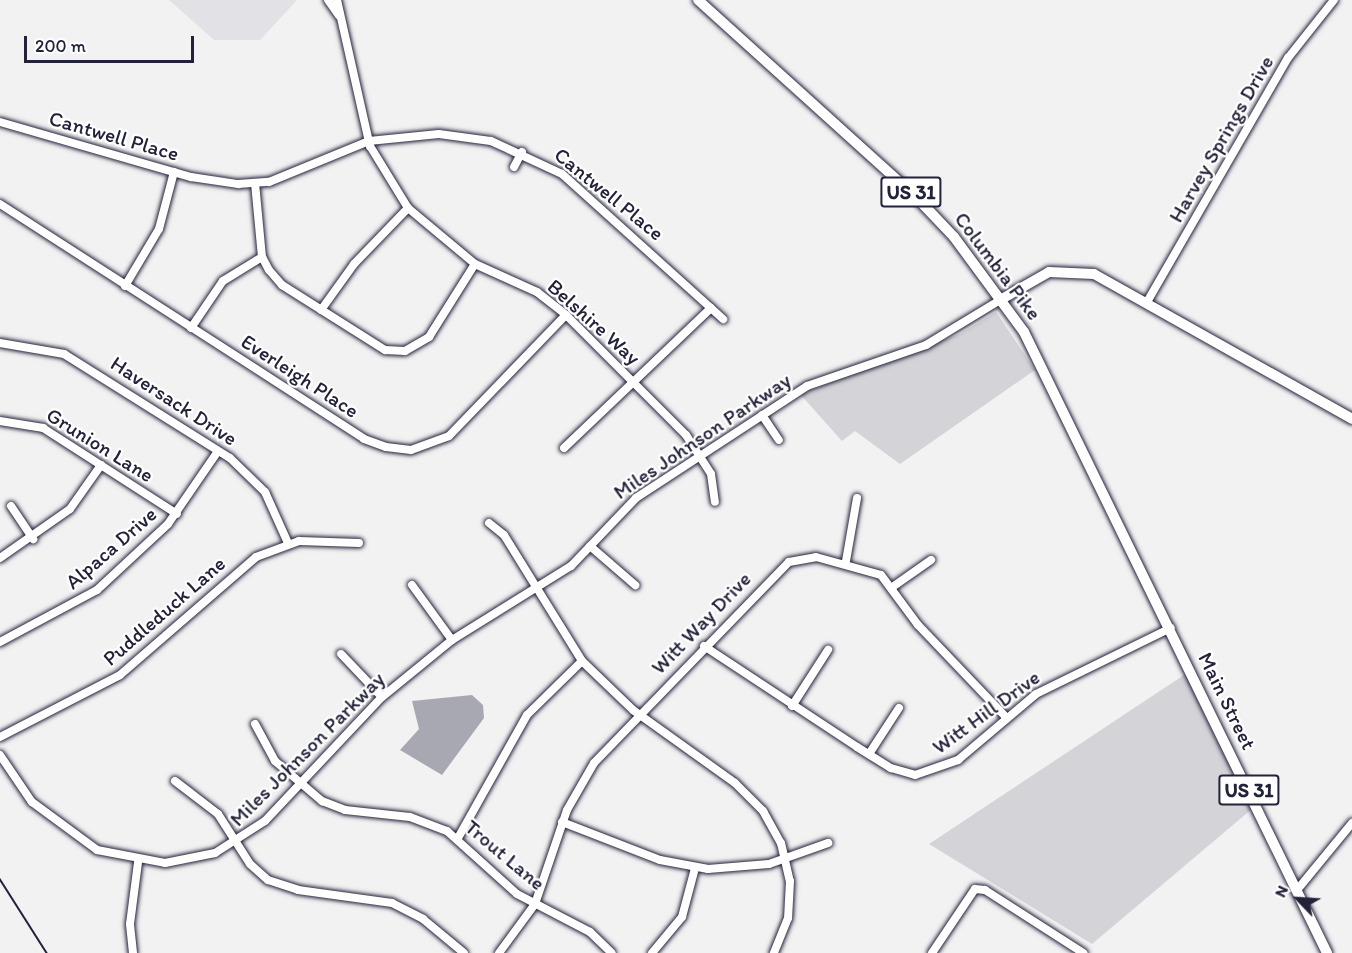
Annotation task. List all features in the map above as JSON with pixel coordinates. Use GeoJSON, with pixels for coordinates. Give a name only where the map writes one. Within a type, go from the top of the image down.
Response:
{"type":"FeatureCollection","features":[{"type":"Feature","properties":{"kind":"main road","name":"Columbia Pike"},"geometry":{"type":"LineString","coordinates":[[698,0],[917,198],[1000,300],[1024,332],[1073,426],[1171,628]]}},
{"type":"Feature","properties":{"kind":"main road"},"geometry":{"type":"LineString","coordinates":[[1000,300],[1035,277],[1074,270],[1148,302],[1352,419]]}},
{"type":"Feature","properties":{"kind":"main road","name":"Main Street"},"geometry":{"type":"LineString","coordinates":[[1171,628],[1327,953]]}},
{"type":"Feature","properties":{"kind":"street","name":"Belshire Way"},"geometry":{"type":"LineString","coordinates":[[328,0],[341,18]]}},
{"type":"Feature","properties":{"kind":"street","name":"Belshire Way"},"geometry":{"type":"LineString","coordinates":[[337,0],[369,141],[408,208],[475,264],[537,292],[566,315],[630,379],[701,456],[716,485],[715,502]]}},
{"type":"Feature","properties":{"kind":"street","name":"Harvey Springs Drive"},"geometry":{"type":"LineString","coordinates":[[1148,302],[1288,58],[1334,0]]}},
{"type":"Feature","properties":{"kind":"street","name":"Cantwell Place"},"geometry":{"type":"LineString","coordinates":[[0,122],[174,172],[255,183],[369,141],[439,134],[491,141],[522,153],[581,189],[723,319]]}},
{"type":"Feature","properties":{"kind":"street"},"geometry":{"type":"LineString","coordinates":[[514,167],[522,153]]}},
{"type":"Feature","properties":{"kind":"street"},"geometry":{"type":"LineString","coordinates":[[125,286],[159,229],[174,172]]}},
{"type":"Feature","properties":{"kind":"street"},"geometry":{"type":"LineString","coordinates":[[255,183],[262,257],[282,285],[385,350],[415,348],[440,325],[475,264]]}},
{"type":"Feature","properties":{"kind":"street","name":"Everleigh Place"},"geometry":{"type":"LineString","coordinates":[[0,204],[364,439],[411,450],[449,436],[566,315]]}},
{"type":"Feature","properties":{"kind":"street"},"geometry":{"type":"LineString","coordinates":[[321,310],[354,264],[408,208]]}},
{"type":"Feature","properties":{"kind":"street"},"geometry":{"type":"LineString","coordinates":[[191,328],[223,281],[262,257]]}},
{"type":"Feature","properties":{"kind":"street","name":"Miles Johnson Parkway"},"geometry":{"type":"LineString","coordinates":[[0,755],[32,802],[60,828],[97,850],[138,862],[179,862],[237,842],[300,783],[381,697],[452,640],[534,590],[590,546],[636,498],[807,386],[926,345],[1000,300]]}},
{"type":"Feature","properties":{"kind":"street"},"geometry":{"type":"LineString","coordinates":[[564,447],[630,379],[711,308]]}},
{"type":"Feature","properties":{"kind":"street","name":"Haversack Drive"},"geometry":{"type":"LineString","coordinates":[[0,343],[64,354],[218,451],[259,484],[288,543]]}},
{"type":"Feature","properties":{"kind":"street"},"geometry":{"type":"LineString","coordinates":[[762,415],[779,440]]}},
{"type":"Feature","properties":{"kind":"street","name":"Grunion Lane"},"geometry":{"type":"LineString","coordinates":[[0,422],[38,426],[177,514]]}},
{"type":"Feature","properties":{"kind":"street","name":"Alpaca Drive"},"geometry":{"type":"LineString","coordinates":[[0,642],[97,590],[177,514],[218,451]]}},
{"type":"Feature","properties":{"kind":"street"},"geometry":{"type":"LineString","coordinates":[[0,558],[33,539],[70,509],[101,465]]}},
{"type":"Feature","properties":{"kind":"street"},"geometry":{"type":"LineString","coordinates":[[846,561],[857,498]]}},
{"type":"Feature","properties":{"kind":"street"},"geometry":{"type":"LineString","coordinates":[[11,506],[33,539]]}},
{"type":"Feature","properties":{"kind":"street"},"geometry":{"type":"LineString","coordinates":[[489,523],[504,535],[534,590],[582,661],[638,714],[735,783],[763,811],[786,859],[790,907],[774,953]]}},
{"type":"Feature","properties":{"kind":"street","name":"Puddleduck Lane"},"geometry":{"type":"LineString","coordinates":[[0,737],[120,675],[247,563],[288,543],[359,543]]}},
{"type":"Feature","properties":{"kind":"street"},"geometry":{"type":"LineString","coordinates":[[590,546],[634,585]]}},
{"type":"Feature","properties":{"kind":"street","name":"Witt Way Drive"},"geometry":{"type":"LineString","coordinates":[[499,953],[535,904],[562,822],[594,763],[638,714],[789,562],[810,556],[846,561],[876,572],[891,588],[918,626],[1006,717]]}},
{"type":"Feature","properties":{"kind":"street"},"geometry":{"type":"LineString","coordinates":[[891,588],[931,560]]}},
{"type":"Feature","properties":{"kind":"street"},"geometry":{"type":"LineString","coordinates":[[412,585],[452,640]]}},
{"type":"Feature","properties":{"kind":"street","name":"Witt Hill Drive"},"geometry":{"type":"LineString","coordinates":[[705,646],[792,706],[869,754],[905,773],[939,770],[958,760],[1006,717],[1042,691],[1171,628]]}},
{"type":"Feature","properties":{"kind":"street"},"geometry":{"type":"LineString","coordinates":[[792,706],[828,650]]}},
{"type":"Feature","properties":{"kind":"street"},"geometry":{"type":"LineString","coordinates":[[341,654],[381,697]]}},
{"type":"Feature","properties":{"kind":"street"},"geometry":{"type":"LineString","coordinates":[[458,838],[521,724],[582,661]]}},
{"type":"Feature","properties":{"kind":"street"},"geometry":{"type":"LineString","coordinates":[[869,754],[899,708]]}},
{"type":"Feature","properties":{"kind":"street","name":"Trout Lane"},"geometry":{"type":"LineString","coordinates":[[255,724],[268,752],[300,783],[338,808],[410,817],[458,838],[535,904],[590,932],[612,953]]}},
{"type":"Feature","properties":{"kind":"street"},"geometry":{"type":"LineString","coordinates":[[175,781],[218,814],[268,880],[298,890],[392,903],[423,919],[464,953]]}},
{"type":"Feature","properties":{"kind":"street"},"geometry":{"type":"LineString","coordinates":[[562,822],[695,867],[742,868],[786,859],[828,843]]}},
{"type":"Feature","properties":{"kind":"street"},"geometry":{"type":"LineString","coordinates":[[1297,890],[1352,823]]}},
{"type":"Feature","properties":{"kind":"street"},"geometry":{"type":"LineString","coordinates":[[133,953],[130,924],[138,862]]}},
{"type":"Feature","properties":{"kind":"street"},"geometry":{"type":"LineString","coordinates":[[652,953],[682,916],[695,867]]}},
{"type":"Feature","properties":{"kind":"street"},"geometry":{"type":"LineString","coordinates":[[932,953],[961,903],[978,889],[1083,953]]}},
{"type":"Feature","properties":{"kind":"shaded area"},"geometry":{"type":"Polygon","coordinates":[[[169,0],[297,0],[260,40],[214,40],[169,0]]]}},
{"type":"Feature","properties":{"kind":"shaded area"},"geometry":{"type":"Polygon","coordinates":[[[996,312],[1035,370],[900,464],[855,431],[842,441],[800,394],[960,334],[996,312]]]}},
{"type":"Feature","properties":{"kind":"shaded area"},"geometry":{"type":"Polygon","coordinates":[[[1187,673],[1253,808],[1092,944],[929,844],[1187,673]]]}},
{"type":"Feature","properties":{"kind":"shaded area"},"geometry":{"type":"Polygon","coordinates":[[[472,695],[483,705],[484,718],[442,775],[400,750],[419,729],[412,701],[472,695]]]}},
{"type":"Feature","properties":{"kind":"railway"},"geometry":{"type":"LineString","coordinates":[[0,879],[47,953]]}}]}
